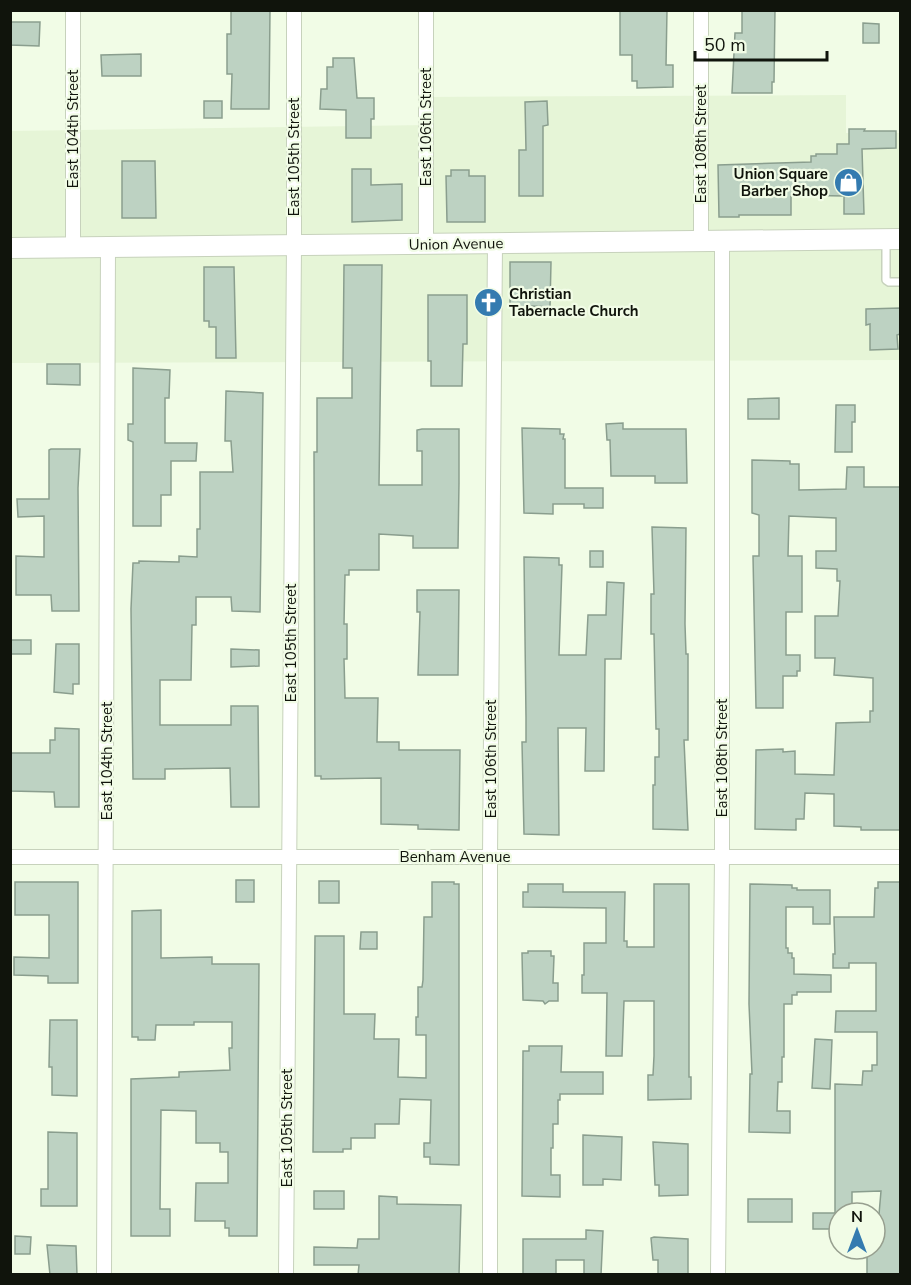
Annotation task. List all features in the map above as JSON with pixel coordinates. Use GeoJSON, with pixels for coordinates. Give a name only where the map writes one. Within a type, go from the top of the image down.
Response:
{"type":"FeatureCollection","features":[{"type":"Feature","properties":{"kind":"main road","name":"Union Avenue"},"geometry":{"type":"LineString","coordinates":[[10,248],[893,239]]}},
{"type":"Feature","properties":{"kind":"street","name":"East 104th Street"},"geometry":{"type":"LineString","coordinates":[[73,10],[73,248]]}},
{"type":"Feature","properties":{"kind":"street","name":"East 105th Street"},"geometry":{"type":"LineString","coordinates":[[286,1275],[294,10]]}},
{"type":"Feature","properties":{"kind":"street","name":"East 106th Street"},"geometry":{"type":"LineString","coordinates":[[426,10],[426,244]]}},
{"type":"Feature","properties":{"kind":"street","name":"East 108th Street"},"geometry":{"type":"LineString","coordinates":[[701,10],[701,241]]}},
{"type":"Feature","properties":{"kind":"street","name":"East 108th Street"},"geometry":{"type":"LineString","coordinates":[[718,1275],[722,857],[722,241]]}},
{"type":"Feature","properties":{"kind":"street","name":"East 106th Street"},"geometry":{"type":"LineString","coordinates":[[490,1275],[490,857],[495,243]]}},
{"type":"Feature","properties":{"kind":"street","name":"East 104th Street"},"geometry":{"type":"LineString","coordinates":[[104,1275],[108,247]]}},
{"type":"Feature","properties":{"kind":"street","name":"Benham Avenue"},"geometry":{"type":"LineString","coordinates":[[10,857],[900,857]]}},
{"type":"Feature","properties":{"kind":"lane"},"geometry":{"type":"LineString","coordinates":[[893,239],[886,280],[900,282]]}},
{"type":"Feature","properties":{"kind":"shaded area"},"geometry":{"type":"Polygon","coordinates":[[[846,95],[846,133],[900,133],[900,360],[11,363],[10,131],[426,125],[426,97],[846,95]]]}},
{"type":"Feature","properties":{"kind":"building"},"geometry":{"type":"Polygon","coordinates":[[[231,10],[270,10],[269,109],[231,109],[232,74],[227,74],[227,34],[231,34],[231,10]]]}},
{"type":"Feature","properties":{"kind":"building"},"geometry":{"type":"Polygon","coordinates":[[[620,10],[667,10],[666,65],[673,65],[673,87],[637,88],[637,81],[632,81],[632,55],[620,55],[620,10]]]}},
{"type":"Feature","properties":{"kind":"building"},"geometry":{"type":"Polygon","coordinates":[[[775,10],[772,93],[732,93],[735,33],[742,33],[742,11],[775,10]]]}},
{"type":"Feature","properties":{"kind":"building"},"geometry":{"type":"Polygon","coordinates":[[[10,22],[40,22],[39,46],[10,45],[10,22]]]}},
{"type":"Feature","properties":{"kind":"building"},"geometry":{"type":"Polygon","coordinates":[[[863,23],[879,24],[879,43],[863,43],[863,23]]]}},
{"type":"Feature","properties":{"kind":"building"},"geometry":{"type":"Polygon","coordinates":[[[141,54],[141,76],[102,76],[101,55],[141,54]]]}},
{"type":"Feature","properties":{"kind":"building"},"geometry":{"type":"Polygon","coordinates":[[[333,58],[354,58],[357,98],[374,98],[371,138],[346,138],[346,110],[320,109],[321,89],[327,89],[327,67],[333,67],[333,58]]]}},
{"type":"Feature","properties":{"kind":"building"},"geometry":{"type":"Polygon","coordinates":[[[204,101],[222,101],[222,118],[204,118],[204,101]]]}},
{"type":"Feature","properties":{"kind":"building"},"geometry":{"type":"Polygon","coordinates":[[[547,101],[548,125],[543,126],[543,196],[519,196],[519,150],[526,150],[525,102],[547,101]]]}},
{"type":"Feature","properties":{"kind":"building"},"geometry":{"type":"Polygon","coordinates":[[[849,129],[896,131],[896,148],[862,149],[864,214],[844,214],[844,196],[791,195],[791,215],[719,217],[718,165],[811,162],[811,156],[837,154],[837,144],[849,144],[849,129]]]}},
{"type":"Feature","properties":{"kind":"building"},"geometry":{"type":"Polygon","coordinates":[[[122,161],[155,161],[156,218],[122,218],[122,161]]]}},
{"type":"Feature","properties":{"kind":"building"},"geometry":{"type":"Polygon","coordinates":[[[352,169],[371,169],[371,185],[402,184],[402,220],[352,222],[352,169]]]}},
{"type":"Feature","properties":{"kind":"building"},"geometry":{"type":"Polygon","coordinates":[[[451,170],[469,170],[469,176],[485,176],[485,222],[447,222],[446,176],[451,176],[451,170]]]}},
{"type":"Feature","properties":{"kind":"building"},"geometry":{"type":"Polygon","coordinates":[[[510,262],[551,262],[550,307],[532,306],[532,311],[514,311],[514,305],[510,305],[510,262]]]}},
{"type":"Feature","properties":{"kind":"building"},"geometry":{"type":"Polygon","coordinates":[[[344,265],[382,265],[379,485],[422,485],[422,451],[417,451],[417,430],[459,429],[458,548],[413,548],[413,536],[379,534],[379,570],[349,570],[349,575],[345,575],[344,624],[347,624],[347,659],[344,659],[345,698],[378,698],[377,742],[399,742],[399,750],[460,750],[459,830],[418,829],[418,825],[381,824],[381,778],[321,779],[321,776],[315,776],[314,452],[317,452],[317,398],[352,398],[352,368],[343,368],[344,265]]]}},
{"type":"Feature","properties":{"kind":"building"},"geometry":{"type":"Polygon","coordinates":[[[204,267],[234,267],[236,358],[216,358],[216,327],[209,327],[209,321],[204,321],[204,267]]]}},
{"type":"Feature","properties":{"kind":"building"},"geometry":{"type":"Polygon","coordinates":[[[428,295],[467,295],[467,344],[463,344],[462,386],[431,386],[431,361],[428,361],[428,295]]]}},
{"type":"Feature","properties":{"kind":"building"},"geometry":{"type":"Polygon","coordinates":[[[900,308],[898,349],[870,350],[870,324],[866,325],[866,309],[900,308]]]}},
{"type":"Feature","properties":{"kind":"building"},"geometry":{"type":"Polygon","coordinates":[[[47,364],[80,364],[80,385],[47,384],[47,364]]]}},
{"type":"Feature","properties":{"kind":"building"},"geometry":{"type":"Polygon","coordinates":[[[133,368],[170,370],[169,398],[165,398],[165,443],[197,443],[196,461],[171,461],[171,495],[161,495],[161,526],[133,526],[133,442],[128,440],[128,424],[133,424],[133,368]]]}},
{"type":"Feature","properties":{"kind":"building"},"geometry":{"type":"Polygon","coordinates":[[[226,391],[263,393],[260,612],[232,611],[231,597],[196,597],[196,625],[192,625],[191,680],[160,680],[160,725],[231,725],[231,706],[258,706],[259,807],[231,807],[230,768],[165,769],[165,779],[133,779],[131,609],[133,563],[139,563],[139,561],[179,562],[179,556],[197,557],[197,529],[200,529],[200,472],[233,472],[231,441],[225,441],[226,391]]]}},
{"type":"Feature","properties":{"kind":"building"},"geometry":{"type":"Polygon","coordinates":[[[779,398],[779,419],[748,419],[748,399],[779,398]]]}},
{"type":"Feature","properties":{"kind":"building"},"geometry":{"type":"Polygon","coordinates":[[[836,405],[855,405],[855,422],[852,422],[852,452],[835,452],[836,405]]]}},
{"type":"Feature","properties":{"kind":"building"},"geometry":{"type":"Polygon","coordinates":[[[623,423],[623,429],[686,429],[687,483],[655,483],[655,476],[611,476],[610,440],[607,440],[606,424],[623,423]]]}},
{"type":"Feature","properties":{"kind":"building"},"geometry":{"type":"Polygon","coordinates":[[[522,428],[560,429],[560,434],[564,434],[563,439],[565,439],[565,488],[603,488],[603,508],[584,508],[584,504],[553,504],[553,514],[524,513],[522,428]]]}},
{"type":"Feature","properties":{"kind":"building"},"geometry":{"type":"Polygon","coordinates":[[[80,449],[79,611],[52,611],[51,595],[16,595],[16,556],[44,557],[44,516],[18,517],[17,499],[49,499],[49,450],[80,449]]]}},
{"type":"Feature","properties":{"kind":"building"},"geometry":{"type":"Polygon","coordinates":[[[752,460],[790,461],[790,464],[799,464],[799,490],[846,489],[847,467],[864,467],[864,487],[900,487],[900,830],[861,830],[861,827],[834,826],[834,794],[805,793],[804,819],[796,819],[796,830],[755,829],[756,750],[795,751],[795,774],[834,775],[836,723],[870,722],[870,711],[873,711],[873,678],[834,675],[835,658],[815,658],[815,616],[838,616],[840,581],[837,581],[837,569],[816,568],[816,551],[836,551],[836,518],[789,516],[788,556],[802,556],[802,612],[786,612],[786,655],[800,655],[800,671],[797,671],[797,676],[783,676],[783,708],[756,708],[753,556],[759,556],[759,515],[752,513],[752,460]]]}},
{"type":"Feature","properties":{"kind":"building"},"geometry":{"type":"Polygon","coordinates":[[[652,527],[686,528],[685,624],[686,654],[688,654],[688,740],[684,740],[688,830],[653,829],[653,785],[655,785],[655,757],[659,757],[659,729],[656,729],[654,634],[651,634],[651,594],[654,594],[652,527]]]}},
{"type":"Feature","properties":{"kind":"building"},"geometry":{"type":"Polygon","coordinates":[[[590,551],[603,551],[603,567],[590,567],[590,551]]]}},
{"type":"Feature","properties":{"kind":"building"},"geometry":{"type":"Polygon","coordinates":[[[524,557],[559,558],[559,565],[562,565],[559,655],[586,655],[588,615],[606,615],[607,582],[624,583],[621,659],[605,659],[604,771],[585,771],[586,728],[558,728],[559,835],[524,834],[522,742],[526,742],[526,717],[524,557]]]}},
{"type":"Feature","properties":{"kind":"building"},"geometry":{"type":"Polygon","coordinates":[[[417,590],[459,590],[458,675],[418,675],[420,612],[417,612],[417,590]]]}},
{"type":"Feature","properties":{"kind":"building"},"geometry":{"type":"Polygon","coordinates":[[[10,640],[31,640],[31,654],[10,654],[10,640]]]}},
{"type":"Feature","properties":{"kind":"building"},"geometry":{"type":"Polygon","coordinates":[[[56,644],[79,644],[79,684],[73,684],[73,694],[54,692],[56,644]]]}},
{"type":"Feature","properties":{"kind":"building"},"geometry":{"type":"Polygon","coordinates":[[[231,649],[259,650],[259,666],[231,667],[231,649]]]}},
{"type":"Feature","properties":{"kind":"building"},"geometry":{"type":"Polygon","coordinates":[[[55,728],[79,729],[79,807],[55,807],[54,792],[10,791],[10,753],[50,753],[50,740],[55,740],[55,728]]]}},
{"type":"Feature","properties":{"kind":"building"},"geometry":{"type":"Polygon","coordinates":[[[236,880],[254,880],[254,902],[236,902],[236,880]]]}},
{"type":"Feature","properties":{"kind":"building"},"geometry":{"type":"Polygon","coordinates":[[[319,881],[339,881],[339,903],[319,903],[319,881]]]}},
{"type":"Feature","properties":{"kind":"building"},"geometry":{"type":"Polygon","coordinates":[[[15,882],[78,882],[78,983],[48,983],[48,976],[14,975],[14,957],[49,958],[49,915],[15,915],[15,882]]]}},
{"type":"Feature","properties":{"kind":"building"},"geometry":{"type":"Polygon","coordinates":[[[432,882],[459,884],[459,1165],[430,1164],[430,1157],[424,1157],[424,1143],[430,1143],[431,1100],[400,1099],[399,1124],[375,1124],[375,1138],[351,1138],[351,1149],[343,1149],[343,1152],[313,1152],[315,936],[344,936],[344,1014],[375,1014],[374,1039],[399,1039],[398,1077],[426,1078],[426,1035],[416,1035],[416,1017],[418,1017],[418,987],[422,987],[423,980],[424,917],[432,917],[432,882]]]}},
{"type":"Feature","properties":{"kind":"building"},"geometry":{"type":"Polygon","coordinates":[[[878,882],[900,882],[900,1275],[867,1275],[867,1261],[887,1261],[887,1201],[880,1201],[881,1191],[852,1192],[852,1201],[835,1201],[835,1084],[862,1085],[863,1071],[872,1071],[872,1065],[877,1065],[877,1032],[835,1032],[836,1011],[876,1011],[876,963],[849,963],[849,968],[833,968],[834,917],[874,917],[875,888],[878,888],[878,882]]]}},
{"type":"Feature","properties":{"kind":"building"},"geometry":{"type":"Polygon","coordinates":[[[528,884],[563,884],[563,892],[625,892],[624,941],[627,941],[627,947],[654,947],[654,884],[689,884],[691,1099],[648,1100],[648,1075],[653,1075],[654,1001],[624,1001],[622,1056],[606,1056],[607,993],[582,993],[582,975],[584,975],[584,943],[606,943],[606,908],[523,907],[523,892],[528,892],[528,884]]]}},
{"type":"Feature","properties":{"kind":"building"},"geometry":{"type":"Polygon","coordinates":[[[750,884],[792,885],[792,888],[797,888],[797,890],[830,890],[830,924],[813,924],[813,907],[786,907],[786,948],[794,958],[794,974],[831,975],[831,992],[797,992],[797,995],[792,995],[792,1004],[784,1004],[784,1057],[782,1057],[782,1082],[778,1082],[777,1111],[790,1111],[790,1133],[749,1132],[750,1074],[752,1074],[749,1004],[750,884]]]}},
{"type":"Feature","properties":{"kind":"building"},"geometry":{"type":"Polygon","coordinates":[[[161,910],[161,958],[212,957],[212,964],[259,964],[257,1236],[229,1236],[229,1228],[225,1228],[225,1221],[195,1221],[196,1183],[228,1183],[228,1152],[220,1152],[220,1143],[196,1143],[196,1111],[161,1110],[160,1209],[170,1209],[170,1236],[131,1236],[131,1079],[179,1077],[179,1072],[230,1070],[229,1048],[232,1048],[232,1022],[156,1025],[155,1040],[138,1040],[138,1037],[132,1037],[132,911],[161,910]]]}},
{"type":"Feature","properties":{"kind":"building"},"geometry":{"type":"Polygon","coordinates":[[[361,932],[377,932],[377,949],[360,949],[361,932]]]}},
{"type":"Feature","properties":{"kind":"building"},"geometry":{"type":"Polygon","coordinates":[[[528,951],[551,951],[551,956],[554,956],[553,983],[558,983],[558,1001],[549,1001],[545,1004],[543,1001],[523,1000],[522,953],[528,953],[528,951]]]}},
{"type":"Feature","properties":{"kind":"building"},"geometry":{"type":"Polygon","coordinates":[[[50,1020],[77,1020],[77,1096],[52,1095],[52,1067],[49,1067],[50,1020]]]}},
{"type":"Feature","properties":{"kind":"building"},"geometry":{"type":"Polygon","coordinates":[[[815,1039],[832,1040],[830,1089],[812,1088],[815,1039]]]}},
{"type":"Feature","properties":{"kind":"building"},"geometry":{"type":"Polygon","coordinates":[[[529,1046],[562,1046],[561,1072],[603,1072],[603,1094],[560,1094],[558,1124],[553,1124],[551,1175],[560,1175],[560,1197],[522,1196],[523,1051],[529,1051],[529,1046]]]}},
{"type":"Feature","properties":{"kind":"building"},"geometry":{"type":"Polygon","coordinates":[[[48,1132],[77,1133],[77,1206],[41,1206],[41,1189],[48,1189],[48,1132]]]}},
{"type":"Feature","properties":{"kind":"building"},"geometry":{"type":"Polygon","coordinates":[[[583,1135],[622,1137],[621,1180],[603,1179],[603,1185],[583,1185],[583,1135]]]}},
{"type":"Feature","properties":{"kind":"building"},"geometry":{"type":"Polygon","coordinates":[[[653,1142],[688,1144],[688,1195],[659,1196],[659,1185],[655,1185],[653,1142]]]}},
{"type":"Feature","properties":{"kind":"building"},"geometry":{"type":"Polygon","coordinates":[[[314,1191],[344,1191],[344,1209],[314,1209],[314,1191]]]}},
{"type":"Feature","properties":{"kind":"building"},"geometry":{"type":"Polygon","coordinates":[[[379,1196],[397,1197],[397,1204],[461,1205],[459,1275],[358,1275],[359,1265],[314,1265],[314,1247],[357,1248],[358,1239],[379,1239],[379,1196]]]}},
{"type":"Feature","properties":{"kind":"building"},"geometry":{"type":"Polygon","coordinates":[[[748,1199],[792,1199],[792,1222],[748,1222],[748,1199]]]}},
{"type":"Feature","properties":{"kind":"building"},"geometry":{"type":"Polygon","coordinates":[[[813,1213],[827,1213],[827,1229],[813,1229],[813,1213]]]}},
{"type":"Feature","properties":{"kind":"building"},"geometry":{"type":"Polygon","coordinates":[[[586,1230],[603,1231],[601,1275],[584,1275],[584,1260],[556,1260],[556,1275],[523,1275],[523,1239],[586,1239],[586,1230]]]}},
{"type":"Feature","properties":{"kind":"building"},"geometry":{"type":"Polygon","coordinates":[[[15,1236],[31,1237],[30,1254],[15,1254],[15,1236]]]}},
{"type":"Feature","properties":{"kind":"building"},"geometry":{"type":"Polygon","coordinates":[[[651,1238],[688,1239],[688,1275],[658,1275],[658,1260],[653,1260],[651,1238]]]}},
{"type":"Feature","properties":{"kind":"building"},"geometry":{"type":"Polygon","coordinates":[[[47,1245],[76,1246],[77,1275],[50,1275],[47,1245]]]}},
{"type":"Feature","properties":{"kind":"place","name":"Union Square Barber Shop"},"geometry":{"type":"Point","coordinates":[849,183]}},
{"type":"Feature","properties":{"kind":"place","name":"Christian Tabernacle Church"},"geometry":{"type":"Point","coordinates":[488,303]}}]}
